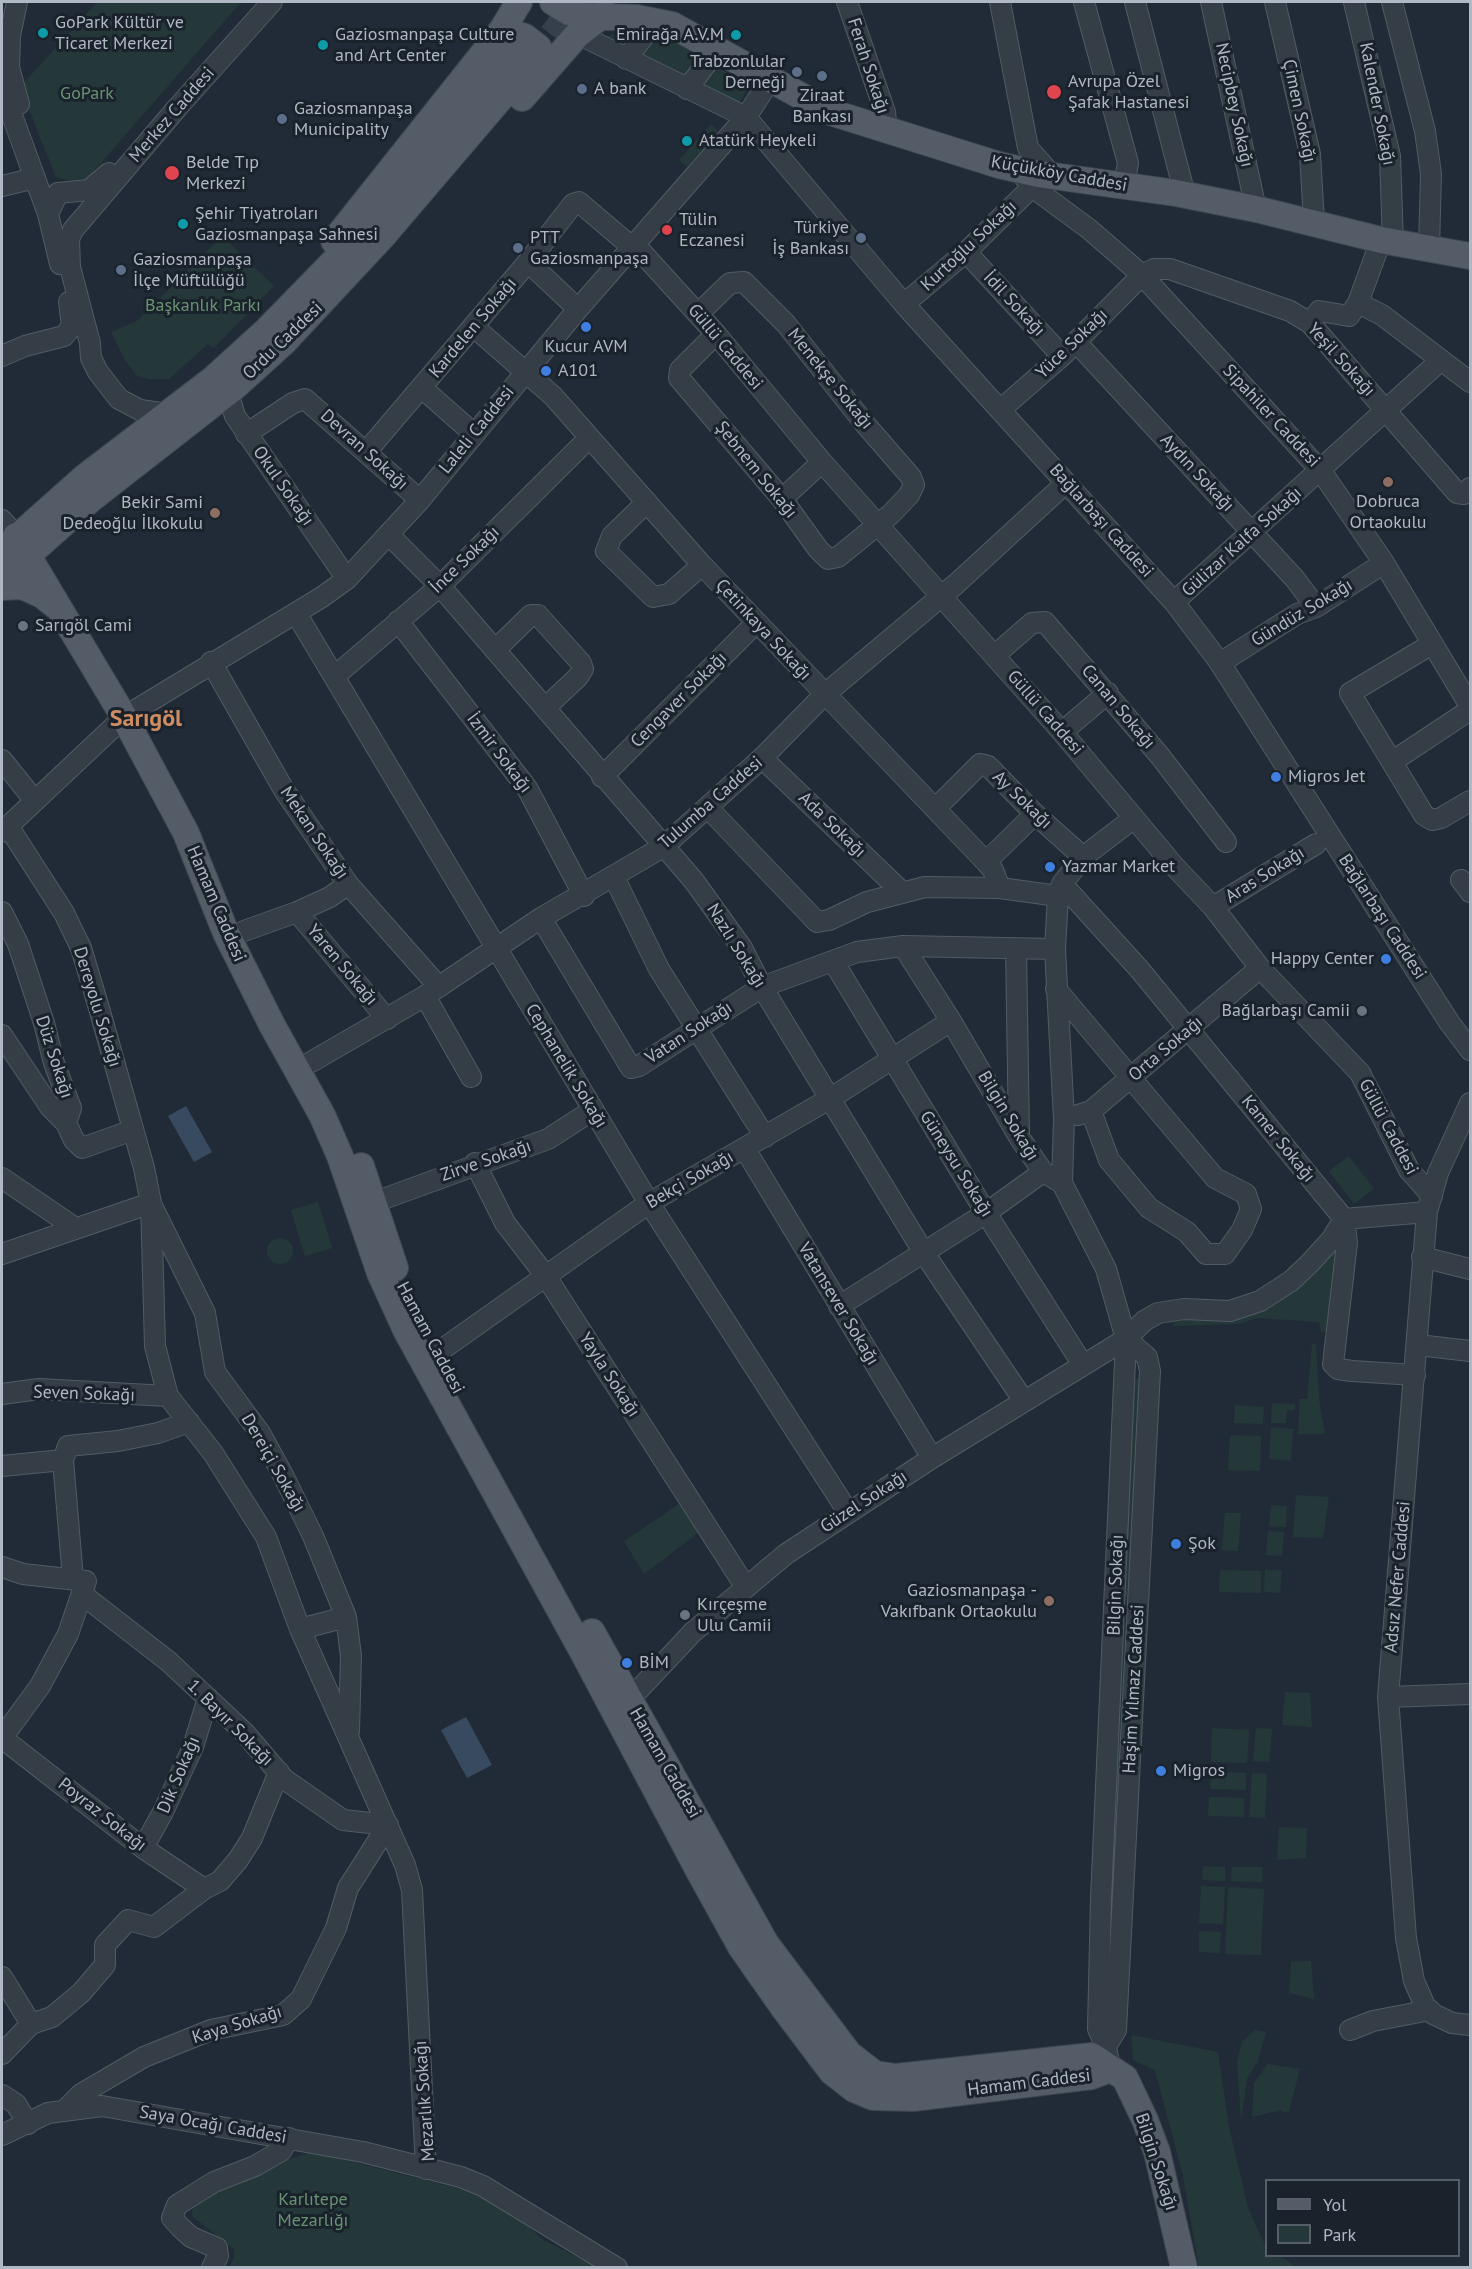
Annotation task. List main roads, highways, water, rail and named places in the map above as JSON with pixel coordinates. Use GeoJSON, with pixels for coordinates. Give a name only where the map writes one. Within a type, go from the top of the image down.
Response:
{"type":"FeatureCollection","features":[{"type":"Feature","properties":{"kind":"main road"},"geometry":{"type":"LineString","coordinates":[[305,307],[328,248],[358,207],[502,30],[519,2]]}},
{"type":"Feature","properties":{"kind":"main road","name":"Küçükköy Caddesi"},"geometry":{"type":"LineString","coordinates":[[553,2],[592,28],[618,16],[657,20],[689,33],[830,112],[1026,174],[1185,195],[1256,208],[1387,242],[1470,256]]}},
{"type":"Feature","properties":{"kind":"main road","name":"Ordu Caddesi"},"geometry":{"type":"LineString","coordinates":[[12,540],[91,499],[232,389],[305,307],[440,171],[529,64],[577,34],[592,28],[624,2]]}},
{"type":"Feature","properties":{"kind":"main road"},"geometry":{"type":"LineString","coordinates":[[502,30],[525,37],[538,47],[545,59],[529,64]]}},
{"type":"Feature","properties":{"kind":"main road","name":"Ordu Caddesi"},"geometry":{"type":"LineString","coordinates":[[2,578],[12,540],[116,452],[169,414],[305,307]]}},
{"type":"Feature","properties":{"kind":"main road","name":"Hamam Caddesi"},"geometry":{"type":"LineString","coordinates":[[12,540],[59,608],[124,717],[186,833],[226,933],[304,1066],[348,1134],[375,1202],[402,1291],[429,1356]]}},
{"type":"Feature","properties":{"kind":"main road"},"geometry":{"type":"LineString","coordinates":[[2,586],[22,586],[42,595],[59,608]]}},
{"type":"Feature","properties":{"kind":"main road","name":"Hamam Caddesi"},"geometry":{"type":"LineString","coordinates":[[186,833],[211,866],[244,931],[304,1066],[380,1273],[429,1356],[621,1705],[741,1947],[783,2007],[832,2072],[854,2089],[873,2097],[913,2098],[1092,2076],[1108,2058]]}},
{"type":"Feature","properties":{"kind":"main road","name":"Bilgin Sokağı"},"geometry":{"type":"LineString","coordinates":[[1108,2058],[1125,2078],[1153,2141],[1171,2206],[1184,2268]]}},
{"type":"Feature","properties":{"kind":"water"},"geometry":{"type":"Polygon","coordinates":[[[186,1106],[212,1152],[194,1162],[168,1116],[186,1106]]]}},
{"type":"Feature","properties":{"kind":"water"},"geometry":{"type":"Polygon","coordinates":[[[466,1717],[492,1765],[467,1778],[441,1730],[466,1717]]]}},
{"type":"Feature","properties":{"kind":"tunnel"},"geometry":{"type":"LineString","coordinates":[[528,66],[577,2]]}},
{"type":"Feature","properties":{"kind":"place","name":"GoPark Kültür ve Ticaret Merkezi"},"geometry":{"type":"Point","coordinates":[43,33]}},
{"type":"Feature","properties":{"kind":"place","name":"Emirağa A.V.M"},"geometry":{"type":"Point","coordinates":[736,35]}},
{"type":"Feature","properties":{"kind":"place","name":"Gaziosmanpaşa Culture and Art Center"},"geometry":{"type":"Point","coordinates":[323,45]}},
{"type":"Feature","properties":{"kind":"place","name":"Trabzonlular Derneği"},"geometry":{"type":"Point","coordinates":[797,72]}},
{"type":"Feature","properties":{"kind":"place","name":"Ziraat Bankası"},"geometry":{"type":"Point","coordinates":[822,76]}},
{"type":"Feature","properties":{"kind":"place","name":"A bank"},"geometry":{"type":"Point","coordinates":[582,89]}},
{"type":"Feature","properties":{"kind":"place","name":"Avrupa Özel Şafak Hastanesi"},"geometry":{"type":"Point","coordinates":[1054,92]}},
{"type":"Feature","properties":{"kind":"place","name":"Gaziosmanpaşa Municipality"},"geometry":{"type":"Point","coordinates":[282,119]}},
{"type":"Feature","properties":{"kind":"place","name":"Atatürk Heykeli"},"geometry":{"type":"Point","coordinates":[687,141]}},
{"type":"Feature","properties":{"kind":"place","name":"Belde Tıp Merkezi"},"geometry":{"type":"Point","coordinates":[172,173]}},
{"type":"Feature","properties":{"kind":"place","name":"Şehir Tiyatroları Gaziosmanpaşa Sahnesi"},"geometry":{"type":"Point","coordinates":[183,224]}},
{"type":"Feature","properties":{"kind":"place","name":"Tülin Eczanesi"},"geometry":{"type":"Point","coordinates":[667,230]}},
{"type":"Feature","properties":{"kind":"place","name":"Türkiye İş Bankası"},"geometry":{"type":"Point","coordinates":[861,238]}},
{"type":"Feature","properties":{"kind":"place","name":"PTT Gaziosmanpaşa"},"geometry":{"type":"Point","coordinates":[518,248]}},
{"type":"Feature","properties":{"kind":"place","name":"Gaziosmanpaşa İlçe Müftülüğü"},"geometry":{"type":"Point","coordinates":[121,270]}},
{"type":"Feature","properties":{"kind":"place","name":"Kucur AVM"},"geometry":{"type":"Point","coordinates":[586,327]}},
{"type":"Feature","properties":{"kind":"place","name":"A101"},"geometry":{"type":"Point","coordinates":[546,371]}},
{"type":"Feature","properties":{"kind":"place","name":"Dobruca Ortaokulu"},"geometry":{"type":"Point","coordinates":[1388,482]}},
{"type":"Feature","properties":{"kind":"place","name":"Bekir Sami Dedeoğlu İlkokulu"},"geometry":{"type":"Point","coordinates":[215,513]}},
{"type":"Feature","properties":{"kind":"place","name":"Sarıgöl Cami"},"geometry":{"type":"Point","coordinates":[23,626]}},
{"type":"Feature","properties":{"kind":"place","name":"Migros Jet"},"geometry":{"type":"Point","coordinates":[1276,777]}},
{"type":"Feature","properties":{"kind":"place","name":"Yazmar Market"},"geometry":{"type":"Point","coordinates":[1050,867]}},
{"type":"Feature","properties":{"kind":"place","name":"Happy Center"},"geometry":{"type":"Point","coordinates":[1386,959]}},
{"type":"Feature","properties":{"kind":"place","name":"Bağlarbaşı Camii"},"geometry":{"type":"Point","coordinates":[1362,1011]}},
{"type":"Feature","properties":{"kind":"place","name":"Şok"},"geometry":{"type":"Point","coordinates":[1176,1544]}},
{"type":"Feature","properties":{"kind":"place","name":"Gaziosmanpaşa - Vakıfbank Ortaokulu"},"geometry":{"type":"Point","coordinates":[1049,1601]}},
{"type":"Feature","properties":{"kind":"place","name":"Kırçeşme Ulu Camii"},"geometry":{"type":"Point","coordinates":[685,1615]}},
{"type":"Feature","properties":{"kind":"place","name":"BİM"},"geometry":{"type":"Point","coordinates":[627,1663]}},
{"type":"Feature","properties":{"kind":"place","name":"Migros"},"geometry":{"type":"Point","coordinates":[1161,1771]}},
{"type":"Feature","properties":{"kind":"district","name":"Sarıgöl"},"geometry":{"type":"Point","coordinates":[146,719]}},
{"type":"Feature","properties":{"kind":"park label","name":"GoPark"},"geometry":{"type":"Point","coordinates":[87,94]}},
{"type":"Feature","properties":{"kind":"park label","name":"Başkanlık Parkı"},"geometry":{"type":"Point","coordinates":[203,306]}},
{"type":"Feature","properties":{"kind":"park label","name":"Karlıtepe Mezarlığı"},"geometry":{"type":"Point","coordinates":[313,2210]}}]}
